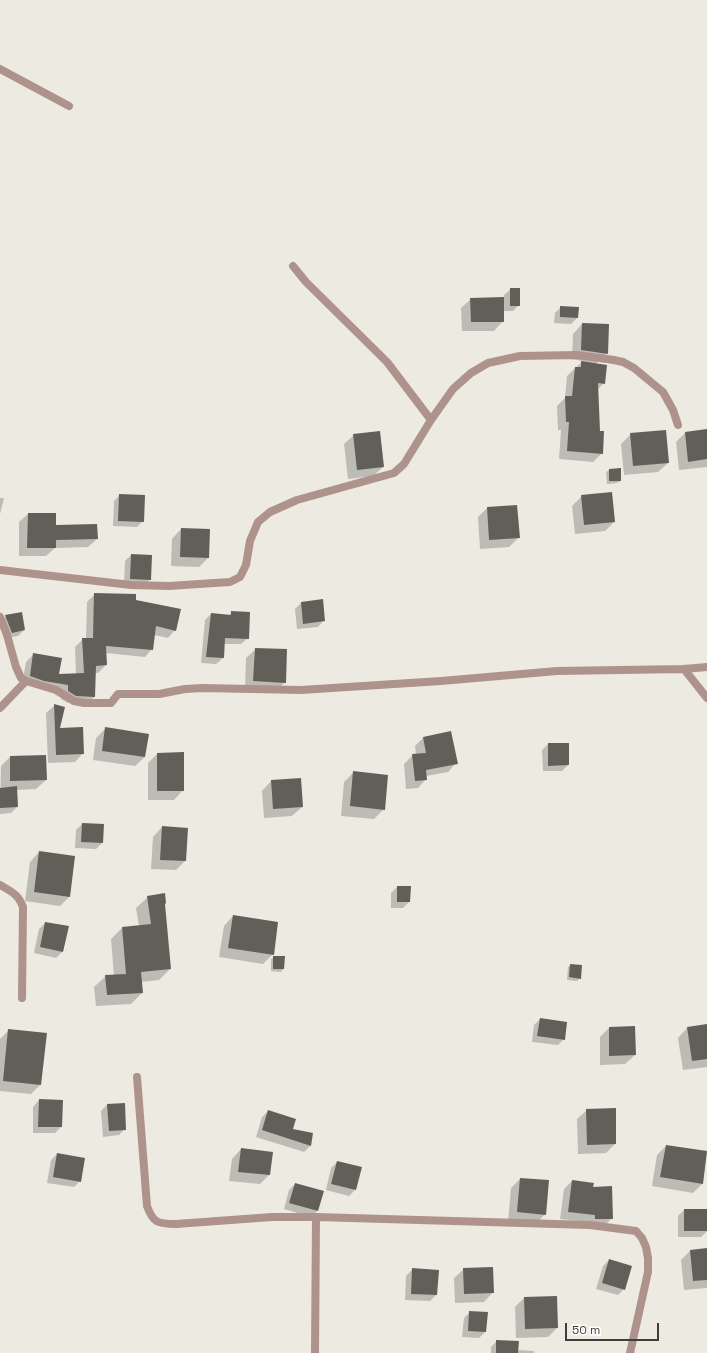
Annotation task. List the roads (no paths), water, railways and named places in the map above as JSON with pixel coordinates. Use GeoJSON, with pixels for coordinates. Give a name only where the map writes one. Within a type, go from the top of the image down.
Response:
{"type":"FeatureCollection","features":[{"type":"Feature","properties":{"kind":"street"},"geometry":{"type":"LineString","coordinates":[[0,69],[70,106]]}},
{"type":"Feature","properties":{"kind":"street"},"geometry":{"type":"LineString","coordinates":[[293,266],[306,282],[387,362],[431,420]]}},
{"type":"Feature","properties":{"kind":"street"},"geometry":{"type":"LineString","coordinates":[[0,570],[131,585],[169,586],[230,582],[240,577],[246,565],[250,541],[258,522],[270,512],[297,500],[394,473],[404,464],[431,420],[453,389],[471,373],[488,363],[520,356],[577,355],[614,360],[634,368],[663,392],[673,410],[678,425]]}},
{"type":"Feature","properties":{"kind":"street"},"geometry":{"type":"LineString","coordinates":[[0,617],[21,678],[26,681],[56,690],[74,701],[84,703],[111,703],[118,694],[159,694],[185,689],[301,690],[441,681],[557,671],[707,667]]}},
{"type":"Feature","properties":{"kind":"street"},"geometry":{"type":"LineString","coordinates":[[684,668],[707,698]]}},
{"type":"Feature","properties":{"kind":"street"},"geometry":{"type":"LineString","coordinates":[[0,708],[26,681]]}},
{"type":"Feature","properties":{"kind":"street"},"geometry":{"type":"LineString","coordinates":[[0,885],[13,892],[20,898],[23,907],[22,998]]}},
{"type":"Feature","properties":{"kind":"street"},"geometry":{"type":"LineString","coordinates":[[137,1077],[147,1206],[151,1217],[158,1222],[165,1224],[176,1224],[272,1217],[316,1217],[590,1225],[636,1231],[642,1238],[646,1247],[648,1272],[630,1353]]}},
{"type":"Feature","properties":{"kind":"street"},"geometry":{"type":"LineString","coordinates":[[315,1353],[316,1217]]}}]}
